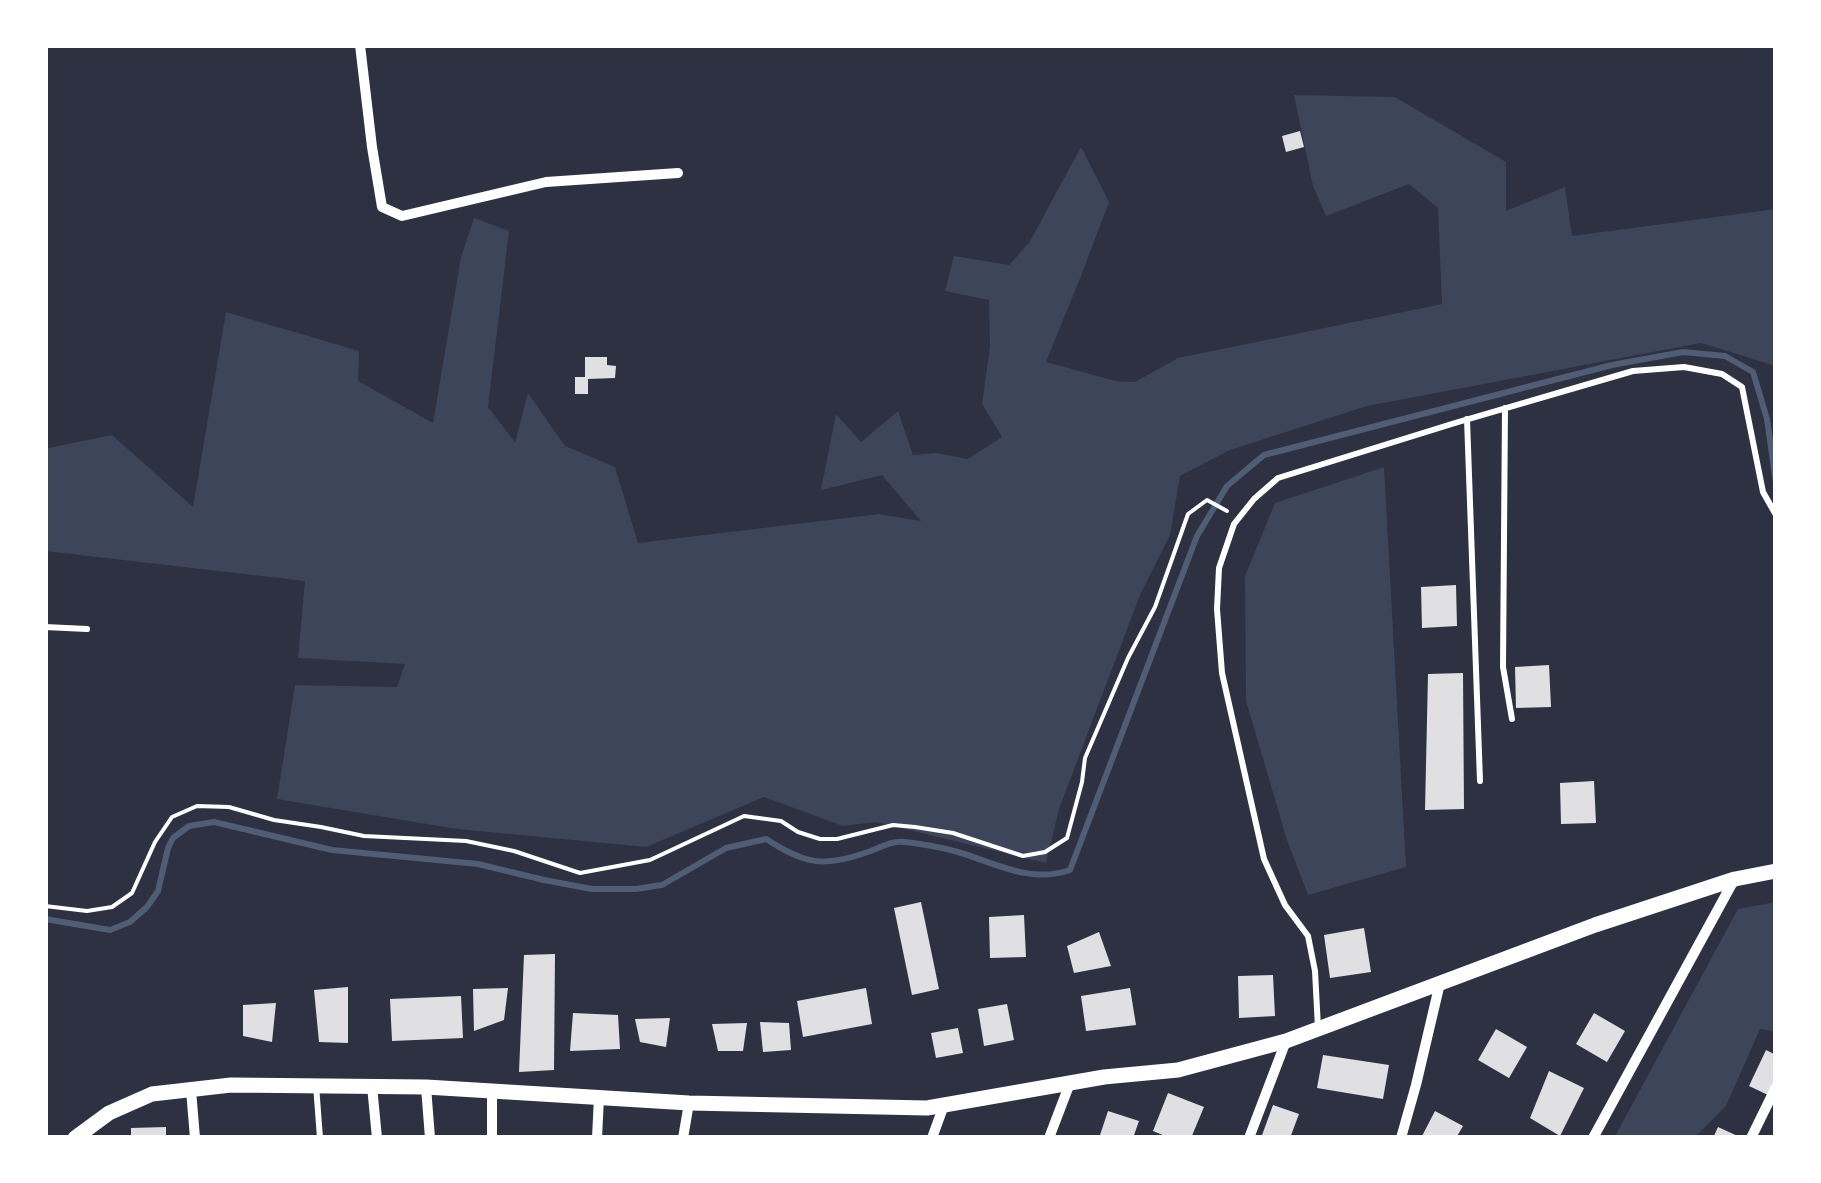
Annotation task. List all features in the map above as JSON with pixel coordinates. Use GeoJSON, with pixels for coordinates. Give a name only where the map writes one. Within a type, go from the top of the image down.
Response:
{"type":"FeatureCollection","features":[{"type":"Feature","properties":{"kind":"street"},"geometry":{"type":"LineString","coordinates":[[360,45],[382,207],[402,216],[546,182],[678,173]]}},
{"type":"Feature","properties":{"kind":"street"},"geometry":{"type":"LineString","coordinates":[[74,1138],[109,1112],[152,1094],[231,1085],[426,1087],[689,1103],[926,1108],[1104,1076],[1178,1070],[1286,1041],[1596,925],[1735,878],[1776,870]]}},
{"type":"Feature","properties":{"kind":"street"},"geometry":{"type":"LineString","coordinates":[[1593,1138],[1735,878]]}},
{"type":"Feature","properties":{"kind":"street"},"geometry":{"type":"LineString","coordinates":[[1401,1138],[1440,983]]}},
{"type":"Feature","properties":{"kind":"street"},"geometry":{"type":"LineString","coordinates":[[1248,1138],[1286,1041]]}},
{"type":"Feature","properties":{"kind":"street"},"geometry":{"type":"LineString","coordinates":[[1049,1138],[1070,1083]]}},
{"type":"Feature","properties":{"kind":"street"},"geometry":{"type":"LineString","coordinates":[[372,1086],[377,1138]]}},
{"type":"Feature","properties":{"kind":"street"},"geometry":{"type":"LineString","coordinates":[[426,1087],[430,1138]]}},
{"type":"Feature","properties":{"kind":"street"},"geometry":{"type":"LineString","coordinates":[[1751,1138],[1776,1088]]}},
{"type":"Feature","properties":{"kind":"street"},"geometry":{"type":"LineString","coordinates":[[191,1090],[195,1138]]}},
{"type":"Feature","properties":{"kind":"street"},"geometry":{"type":"LineString","coordinates":[[492,1092],[492,1138]]}},
{"type":"Feature","properties":{"kind":"street"},"geometry":{"type":"LineString","coordinates":[[597,1138],[599,1097]]}},
{"type":"Feature","properties":{"kind":"street"},"geometry":{"type":"LineString","coordinates":[[683,1138],[689,1103]]}},
{"type":"Feature","properties":{"kind":"street"},"geometry":{"type":"LineString","coordinates":[[932,1138],[944,1104]]}},
{"type":"Feature","properties":{"kind":"lane"},"geometry":{"type":"LineString","coordinates":[[1318,1029],[1315,971],[1308,936],[1285,905],[1264,859],[1222,673],[1217,610],[1219,568],[1234,524],[1254,499],[1278,478],[1467,419],[1633,371],[1684,367],[1722,374],[1742,387],[1763,492],[1776,515]]}},
{"type":"Feature","properties":{"kind":"lane"},"geometry":{"type":"LineString","coordinates":[[1505,408],[1503,668],[1512,719]]}},
{"type":"Feature","properties":{"kind":"lane"},"geometry":{"type":"LineString","coordinates":[[1467,419],[1480,781]]}},
{"type":"Feature","properties":{"kind":"lane"},"geometry":{"type":"LineString","coordinates":[[45,626],[87,629]]}},
{"type":"Feature","properties":{"kind":"lane"},"geometry":{"type":"LineString","coordinates":[[316,1084],[320,1138]]}},
{"type":"Feature","properties":{"kind":"path"},"geometry":{"type":"LineString","coordinates":[[45,906],[87,911],[112,907],[132,893],[155,842],[172,817],[197,806],[229,807],[274,820],[364,836],[466,842],[514,851],[580,872],[650,860],[744,816],[781,821],[820,839],[893,825],[953,833],[1023,856],[1045,852],[1067,838],[1085,758],[1154,607],[1188,514],[1207,500],[1224,510]]}},
{"type":"Feature","properties":{"kind":"shaded area"},"geometry":{"type":"Polygon","coordinates":[[[1294,95],[1395,97],[1506,162],[1506,211],[1565,187],[1572,236],[1776,209],[1776,366],[1701,343],[1367,406],[1230,450],[1180,476],[1170,535],[1140,595],[1059,809],[1046,863],[876,822],[843,826],[764,797],[646,847],[457,829],[277,799],[295,685],[397,687],[405,664],[298,658],[305,581],[45,551],[45,446],[112,435],[193,507],[226,312],[359,351],[358,381],[433,423],[461,257],[474,218],[509,231],[488,407],[515,442],[528,393],[565,446],[615,467],[638,543],[879,514],[921,521],[882,475],[821,490],[836,414],[861,442],[898,411],[913,455],[936,453],[968,459],[1002,437],[982,404],[990,347],[989,300],[945,291],[954,256],[1009,265],[1029,243],[1081,147],[1109,202],[1046,362],[1116,381],[1135,382],[1178,358],[1442,304],[1438,208],[1409,184],[1326,216],[1313,186],[1294,95]]]}},
{"type":"Feature","properties":{"kind":"shaded area"},"geometry":{"type":"Polygon","coordinates":[[[1384,467],[1406,867],[1308,895],[1287,840],[1246,701],[1245,576],[1275,503],[1384,467]]]}},
{"type":"Feature","properties":{"kind":"shaded area"},"geometry":{"type":"Polygon","coordinates":[[[1776,902],[1776,1032],[1760,1029],[1726,1106],[1694,1138],[1614,1138],[1738,909],[1776,902]]]}},
{"type":"Feature","properties":{"kind":"building"},"geometry":{"type":"Polygon","coordinates":[[[1300,131],[1304,147],[1286,152],[1282,136],[1300,131]]]}},
{"type":"Feature","properties":{"kind":"building"},"geometry":{"type":"Polygon","coordinates":[[[585,357],[607,357],[607,365],[616,366],[615,378],[588,379],[588,394],[575,394],[575,377],[585,377],[585,357]]]}},
{"type":"Feature","properties":{"kind":"building"},"geometry":{"type":"Polygon","coordinates":[[[1456,585],[1457,626],[1422,628],[1421,587],[1456,585]]]}},
{"type":"Feature","properties":{"kind":"building"},"geometry":{"type":"Polygon","coordinates":[[[1549,665],[1551,707],[1516,708],[1515,667],[1549,665]]]}},
{"type":"Feature","properties":{"kind":"building"},"geometry":{"type":"Polygon","coordinates":[[[1463,673],[1464,809],[1425,810],[1428,674],[1463,673]]]}},
{"type":"Feature","properties":{"kind":"building"},"geometry":{"type":"Polygon","coordinates":[[[1594,781],[1596,823],[1561,824],[1560,783],[1594,781]]]}},
{"type":"Feature","properties":{"kind":"building"},"geometry":{"type":"Polygon","coordinates":[[[921,902],[939,989],[912,995],[894,908],[921,902]]]}},
{"type":"Feature","properties":{"kind":"building"},"geometry":{"type":"Polygon","coordinates":[[[1024,915],[1026,957],[990,958],[989,917],[1024,915]]]}},
{"type":"Feature","properties":{"kind":"building"},"geometry":{"type":"Polygon","coordinates":[[[1364,928],[1371,972],[1330,978],[1324,935],[1364,928]]]}},
{"type":"Feature","properties":{"kind":"building"},"geometry":{"type":"Polygon","coordinates":[[[1099,932],[1111,966],[1074,973],[1067,946],[1099,932]]]}},
{"type":"Feature","properties":{"kind":"building"},"geometry":{"type":"Polygon","coordinates":[[[555,954],[554,1070],[519,1072],[524,955],[555,954]]]}},
{"type":"Feature","properties":{"kind":"building"},"geometry":{"type":"Polygon","coordinates":[[[1273,975],[1275,1016],[1239,1018],[1238,976],[1273,975]]]}},
{"type":"Feature","properties":{"kind":"building"},"geometry":{"type":"Polygon","coordinates":[[[348,987],[348,1043],[319,1042],[314,990],[348,987]]]}},
{"type":"Feature","properties":{"kind":"building"},"geometry":{"type":"Polygon","coordinates":[[[508,988],[504,1020],[474,1031],[473,989],[508,988]]]}},
{"type":"Feature","properties":{"kind":"building"},"geometry":{"type":"Polygon","coordinates":[[[866,988],[872,1024],[803,1037],[797,1001],[866,988]]]}},
{"type":"Feature","properties":{"kind":"building"},"geometry":{"type":"Polygon","coordinates":[[[1130,988],[1136,1025],[1086,1031],[1081,996],[1130,988]]]}},
{"type":"Feature","properties":{"kind":"building"},"geometry":{"type":"Polygon","coordinates":[[[461,996],[463,1038],[392,1041],[390,999],[461,996]]]}},
{"type":"Feature","properties":{"kind":"building"},"geometry":{"type":"Polygon","coordinates":[[[276,1003],[272,1042],[243,1036],[243,1005],[276,1003]]]}},
{"type":"Feature","properties":{"kind":"building"},"geometry":{"type":"Polygon","coordinates":[[[1007,1004],[1014,1040],[984,1046],[978,1009],[1007,1004]]]}},
{"type":"Feature","properties":{"kind":"building"},"geometry":{"type":"Polygon","coordinates":[[[573,1013],[618,1015],[620,1049],[570,1051],[573,1013]]]}},
{"type":"Feature","properties":{"kind":"building"},"geometry":{"type":"Polygon","coordinates":[[[1594,1013],[1625,1031],[1607,1062],[1576,1044],[1594,1013]]]}},
{"type":"Feature","properties":{"kind":"building"},"geometry":{"type":"Polygon","coordinates":[[[670,1018],[666,1047],[640,1042],[635,1019],[670,1018]]]}},
{"type":"Feature","properties":{"kind":"building"},"geometry":{"type":"Polygon","coordinates":[[[760,1022],[789,1023],[791,1050],[763,1052],[760,1022]]]}},
{"type":"Feature","properties":{"kind":"building"},"geometry":{"type":"Polygon","coordinates":[[[747,1023],[743,1051],[718,1051],[712,1024],[747,1023]]]}},
{"type":"Feature","properties":{"kind":"building"},"geometry":{"type":"Polygon","coordinates":[[[958,1028],[963,1053],[936,1058],[931,1033],[958,1028]]]}},
{"type":"Feature","properties":{"kind":"building"},"geometry":{"type":"Polygon","coordinates":[[[1496,1029],[1527,1047],[1509,1078],[1478,1060],[1496,1029]]]}},
{"type":"Feature","properties":{"kind":"building"},"geometry":{"type":"Polygon","coordinates":[[[1766,1050],[1776,1055],[1776,1078],[1768,1095],[1749,1086],[1766,1050]]]}},
{"type":"Feature","properties":{"kind":"building"},"geometry":{"type":"Polygon","coordinates":[[[1323,1055],[1389,1065],[1383,1099],[1317,1088],[1323,1055]]]}},
{"type":"Feature","properties":{"kind":"building"},"geometry":{"type":"Polygon","coordinates":[[[1549,1071],[1584,1088],[1560,1136],[1530,1118],[1549,1071]]]}},
{"type":"Feature","properties":{"kind":"building"},"geometry":{"type":"Polygon","coordinates":[[[1168,1093],[1204,1107],[1191,1138],[1170,1138],[1153,1131],[1168,1093]]]}},
{"type":"Feature","properties":{"kind":"building"},"geometry":{"type":"Polygon","coordinates":[[[1273,1105],[1299,1114],[1290,1138],[1261,1138],[1273,1105]]]}},
{"type":"Feature","properties":{"kind":"building"},"geometry":{"type":"Polygon","coordinates":[[[1108,1111],[1139,1121],[1133,1138],[1099,1138],[1108,1111]]]}},
{"type":"Feature","properties":{"kind":"building"},"geometry":{"type":"Polygon","coordinates":[[[1435,1111],[1463,1126],[1456,1138],[1421,1138],[1435,1111]]]}},
{"type":"Feature","properties":{"kind":"building"},"geometry":{"type":"Polygon","coordinates":[[[166,1127],[166,1138],[131,1138],[131,1128],[166,1127]]]}},
{"type":"Feature","properties":{"kind":"building"},"geometry":{"type":"Polygon","coordinates":[[[1718,1127],[1742,1138],[1713,1138],[1718,1127]]]}},
{"type":"Feature","properties":{"kind":"waterway"},"geometry":{"type":"LineString","coordinates":[[45,919],[110,930],[130,922],[158,891],[173,838],[189,826],[214,822],[332,850],[478,864],[592,889],[662,885],[726,848],[766,839],[792,854],[815,861],[839,860],[900,842],[952,850],[1027,873],[1056,874],[1070,870],[1197,536],[1227,486],[1264,455],[1612,365],[1683,352],[1725,356],[1753,372],[1767,419],[1776,483]]}}]}
